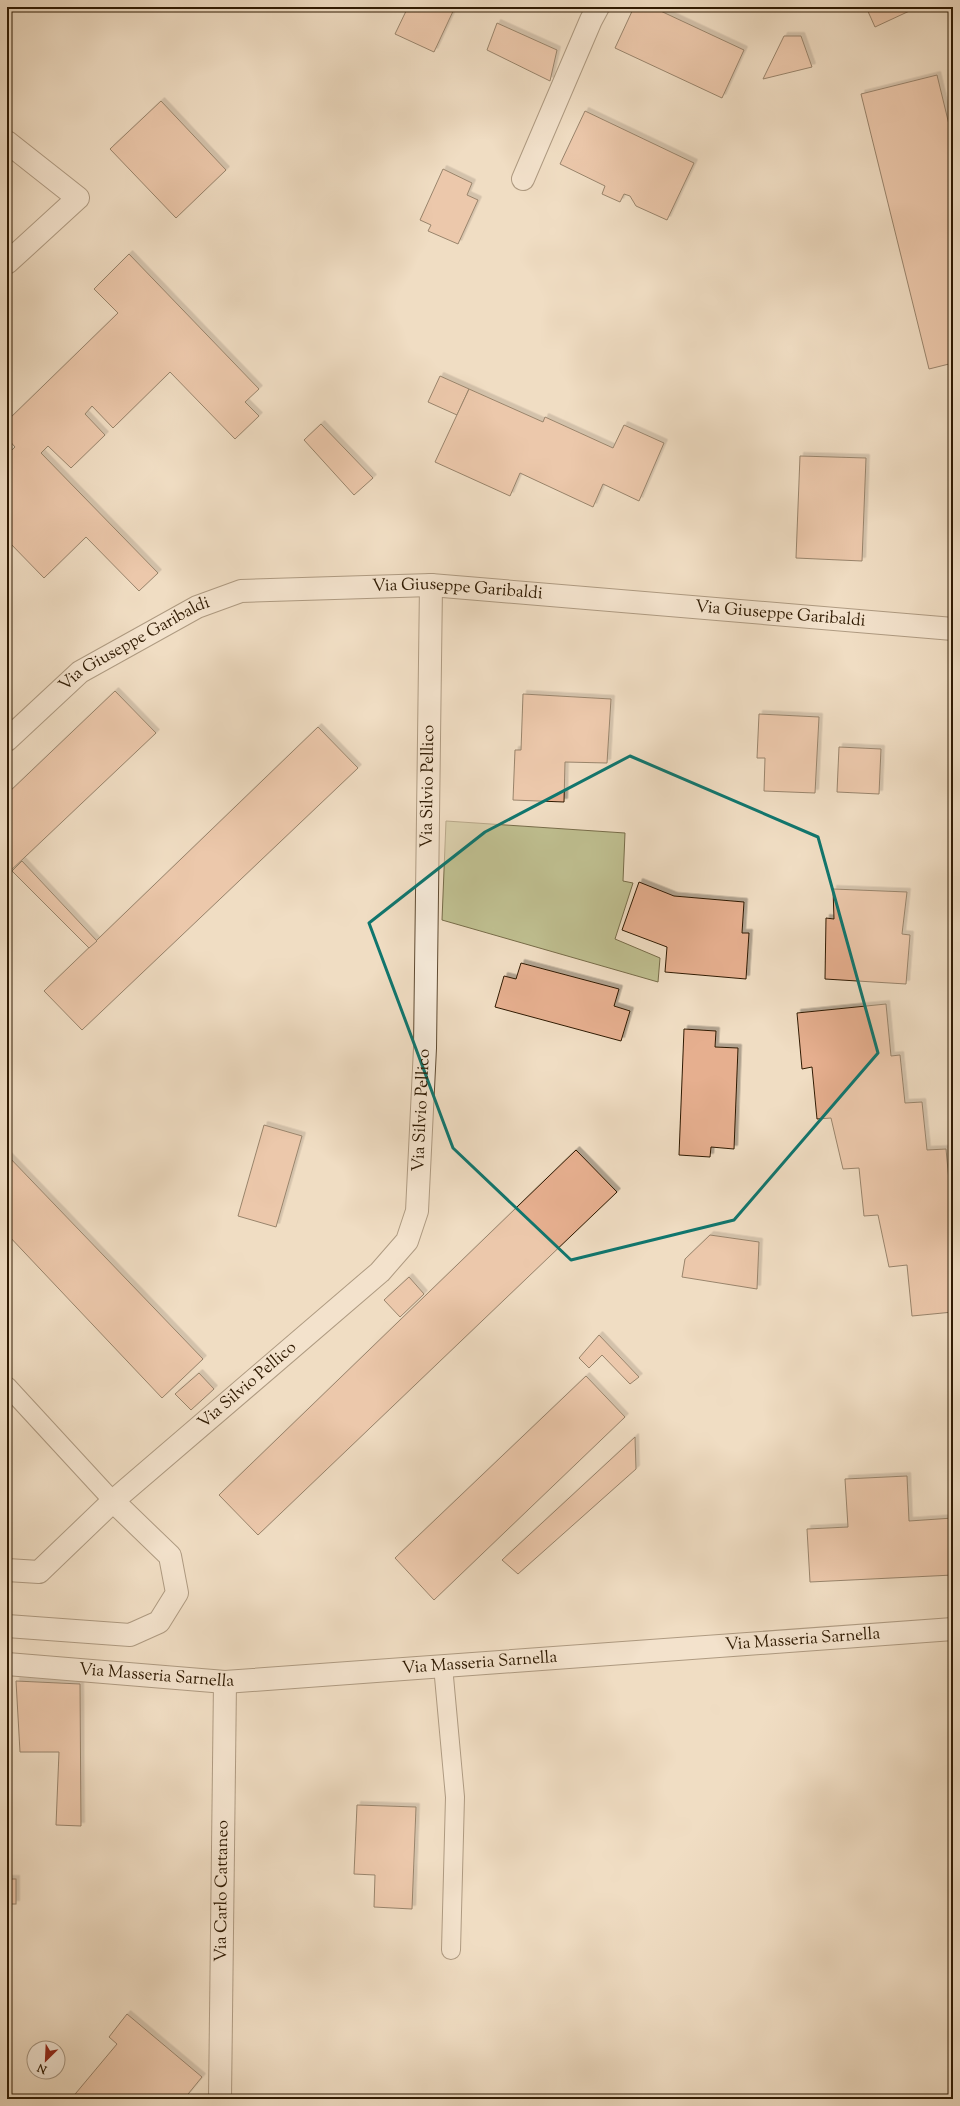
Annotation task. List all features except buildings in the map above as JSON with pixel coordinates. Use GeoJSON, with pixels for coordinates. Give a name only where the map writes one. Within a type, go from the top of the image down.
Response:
{"type":"FeatureCollection","features":[{"type":"Feature","properties":{"kind":"street"},"geometry":{"type":"LineString","coordinates":[[523,179],[591,20],[598,7]]}},
{"type":"Feature","properties":{"kind":"street"},"geometry":{"type":"LineString","coordinates":[[7,142],[78,198],[7,263]]}},
{"type":"Feature","properties":{"kind":"street","name":"Via Giuseppe Garibaldi"},"geometry":{"type":"LineString","coordinates":[[7,740],[80,672],[197,607],[241,591],[431,584],[953,629]]}},
{"type":"Feature","properties":{"kind":"street","name":"Via Silvio Pellico"},"geometry":{"type":"LineString","coordinates":[[7,1570],[39,1572],[113,1501],[380,1272],[407,1241],[417,1211],[425,1048],[431,584]]}},
{"type":"Feature","properties":{"kind":"street"},"geometry":{"type":"LineString","coordinates":[[7,1626],[130,1635],[159,1622],[177,1593],[170,1556],[113,1501]]}},
{"type":"Feature","properties":{"kind":"street","name":"Via Masseria Sarnella"},"geometry":{"type":"LineString","coordinates":[[7,1664],[224,1682],[953,1629]]}},
{"type":"Feature","properties":{"kind":"street","name":"Via Carlo Cattaneo"},"geometry":{"type":"LineString","coordinates":[[220,2099],[224,1682]]}},
{"type":"Feature","properties":{"kind":"lane"},"geometry":{"type":"LineString","coordinates":[[7,1386],[113,1501]]}},
{"type":"Feature","properties":{"kind":"lane"},"geometry":{"type":"LineString","coordinates":[[443,1666],[455,1797],[451,1950]]}},
{"type":"Feature","properties":{"kind":"highlighted area"},"geometry":{"type":"Polygon","coordinates":[[[630,756],[818,837],[878,1053],[734,1220],[571,1260],[453,1148],[369,923],[485,832],[630,756]]]}},
{"type":"Feature","properties":{"kind":"green space"},"geometry":{"type":"Polygon","coordinates":[[[446,821],[625,833],[623,881],[633,883],[615,939],[660,958],[658,982],[442,920],[446,821]]]}}]}
